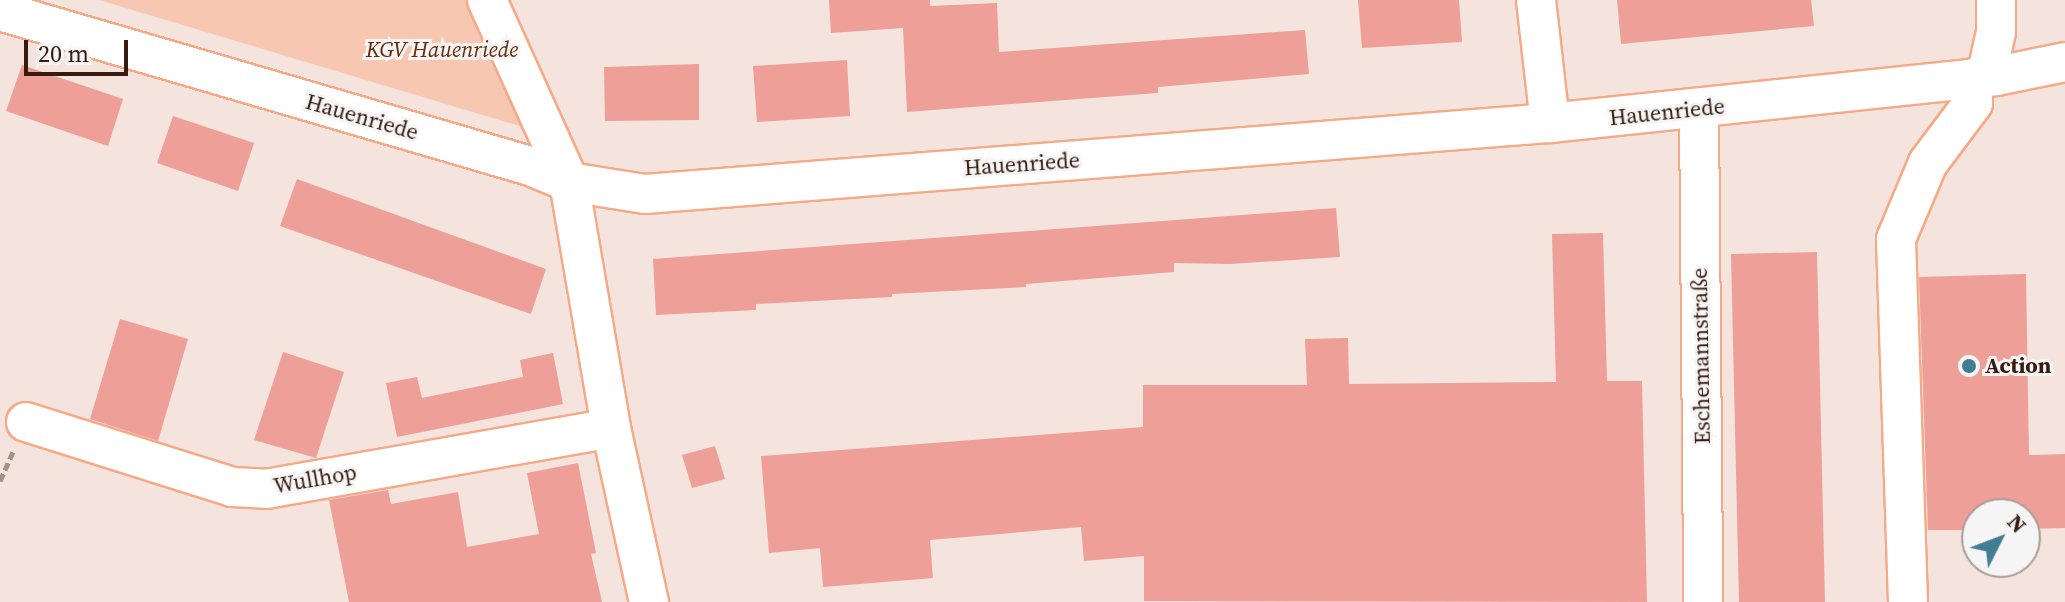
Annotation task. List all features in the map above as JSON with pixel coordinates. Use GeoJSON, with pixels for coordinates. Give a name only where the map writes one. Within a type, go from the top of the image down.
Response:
{"type":"FeatureCollection","features":[{"type":"Feature","properties":{"kind":"street"},"geometry":{"type":"LineString","coordinates":[[487,0],[569,182],[611,428],[649,602]]}},
{"type":"Feature","properties":{"kind":"street"},"geometry":{"type":"LineString","coordinates":[[1536,0],[1550,123]]}},
{"type":"Feature","properties":{"kind":"street"},"geometry":{"type":"LineString","coordinates":[[1908,602],[1896,239],[1928,163],[1973,103],[1996,32],[1996,0]]}},
{"type":"Feature","properties":{"kind":"street","name":"Hauenriede"},"geometry":{"type":"LineString","coordinates":[[0,11],[515,161],[569,182],[645,194],[1699,110],[1979,78],[2065,62]]}},
{"type":"Feature","properties":{"kind":"street","name":"Eschemannstraße"},"geometry":{"type":"LineString","coordinates":[[1699,110],[1703,602]]}},
{"type":"Feature","properties":{"kind":"street","name":"Wullhop"},"geometry":{"type":"LineString","coordinates":[[26,422],[232,487],[266,489],[611,428]]}},
{"type":"Feature","properties":{"kind":"green space","name":"KGV Hauenriede"},"geometry":{"type":"Polygon","coordinates":[[[99,0],[475,0],[536,131],[99,0]]]}},
{"type":"Feature","properties":{"kind":"building"},"geometry":{"type":"Polygon","coordinates":[[[829,0],[930,0],[930,6],[997,3],[999,52],[1305,30],[1309,74],[1158,87],[1158,93],[907,112],[903,28],[831,33],[829,0]]]}},
{"type":"Feature","properties":{"kind":"building"},"geometry":{"type":"Polygon","coordinates":[[[1358,0],[1459,0],[1462,42],[1362,48],[1358,0]]]}},
{"type":"Feature","properties":{"kind":"building"},"geometry":{"type":"Polygon","coordinates":[[[1617,0],[1811,0],[1814,26],[1621,44],[1617,0]]]}},
{"type":"Feature","properties":{"kind":"building"},"geometry":{"type":"Polygon","coordinates":[[[847,60],[850,116],[757,122],[753,66],[847,60]]]}},
{"type":"Feature","properties":{"kind":"building"},"geometry":{"type":"Polygon","coordinates":[[[699,64],[699,120],[605,121],[604,67],[699,64]]]}},
{"type":"Feature","properties":{"kind":"building"},"geometry":{"type":"Polygon","coordinates":[[[22,65],[123,99],[108,146],[6,111],[22,65]]]}},
{"type":"Feature","properties":{"kind":"building"},"geometry":{"type":"Polygon","coordinates":[[[173,116],[254,143],[238,191],[157,163],[173,116]]]}},
{"type":"Feature","properties":{"kind":"building"},"geometry":{"type":"Polygon","coordinates":[[[297,179],[546,269],[531,314],[280,226],[297,179]]]}},
{"type":"Feature","properties":{"kind":"building"},"geometry":{"type":"Polygon","coordinates":[[[1336,208],[1340,257],[1230,264],[1174,263],[1174,272],[1026,284],[1026,287],[756,304],[756,310],[656,315],[653,259],[1336,208]]]}},
{"type":"Feature","properties":{"kind":"building"},"geometry":{"type":"Polygon","coordinates":[[[1603,233],[1607,381],[1642,381],[1647,602],[1144,601],[1144,556],[1084,561],[1081,527],[930,540],[933,578],[823,587],[820,548],[769,553],[761,456],[1143,427],[1143,385],[1307,385],[1305,339],[1348,338],[1349,384],[1556,382],[1552,234],[1603,233]]]}},
{"type":"Feature","properties":{"kind":"building"},"geometry":{"type":"Polygon","coordinates":[[[1817,252],[1825,602],[1739,602],[1731,254],[1817,252]]]}},
{"type":"Feature","properties":{"kind":"building","name":"Action"},"geometry":{"type":"Polygon","coordinates":[[[2026,274],[2029,455],[2065,454],[2065,528],[2041,529],[2041,498],[1961,498],[1961,530],[1928,530],[1919,277],[2026,274]]]}},
{"type":"Feature","properties":{"kind":"building"},"geometry":{"type":"Polygon","coordinates":[[[120,319],[188,339],[158,441],[90,419],[120,319]]]}},
{"type":"Feature","properties":{"kind":"building"},"geometry":{"type":"Polygon","coordinates":[[[283,352],[344,372],[316,458],[254,440],[283,352]]]}},
{"type":"Feature","properties":{"kind":"building"},"geometry":{"type":"Polygon","coordinates":[[[553,353],[563,404],[397,437],[386,383],[417,377],[422,398],[523,377],[520,360],[553,353]]]}},
{"type":"Feature","properties":{"kind":"building"},"geometry":{"type":"Polygon","coordinates":[[[715,446],[725,479],[692,488],[682,455],[715,446]]]}},
{"type":"Feature","properties":{"kind":"building"},"geometry":{"type":"Polygon","coordinates":[[[578,463],[596,553],[591,554],[602,602],[349,602],[329,500],[388,490],[391,504],[458,492],[467,547],[539,534],[527,473],[578,463]]]}},
{"type":"Feature","properties":{"kind":"place","name":"Action"},"geometry":{"type":"Point","coordinates":[1969,366]}}]}
